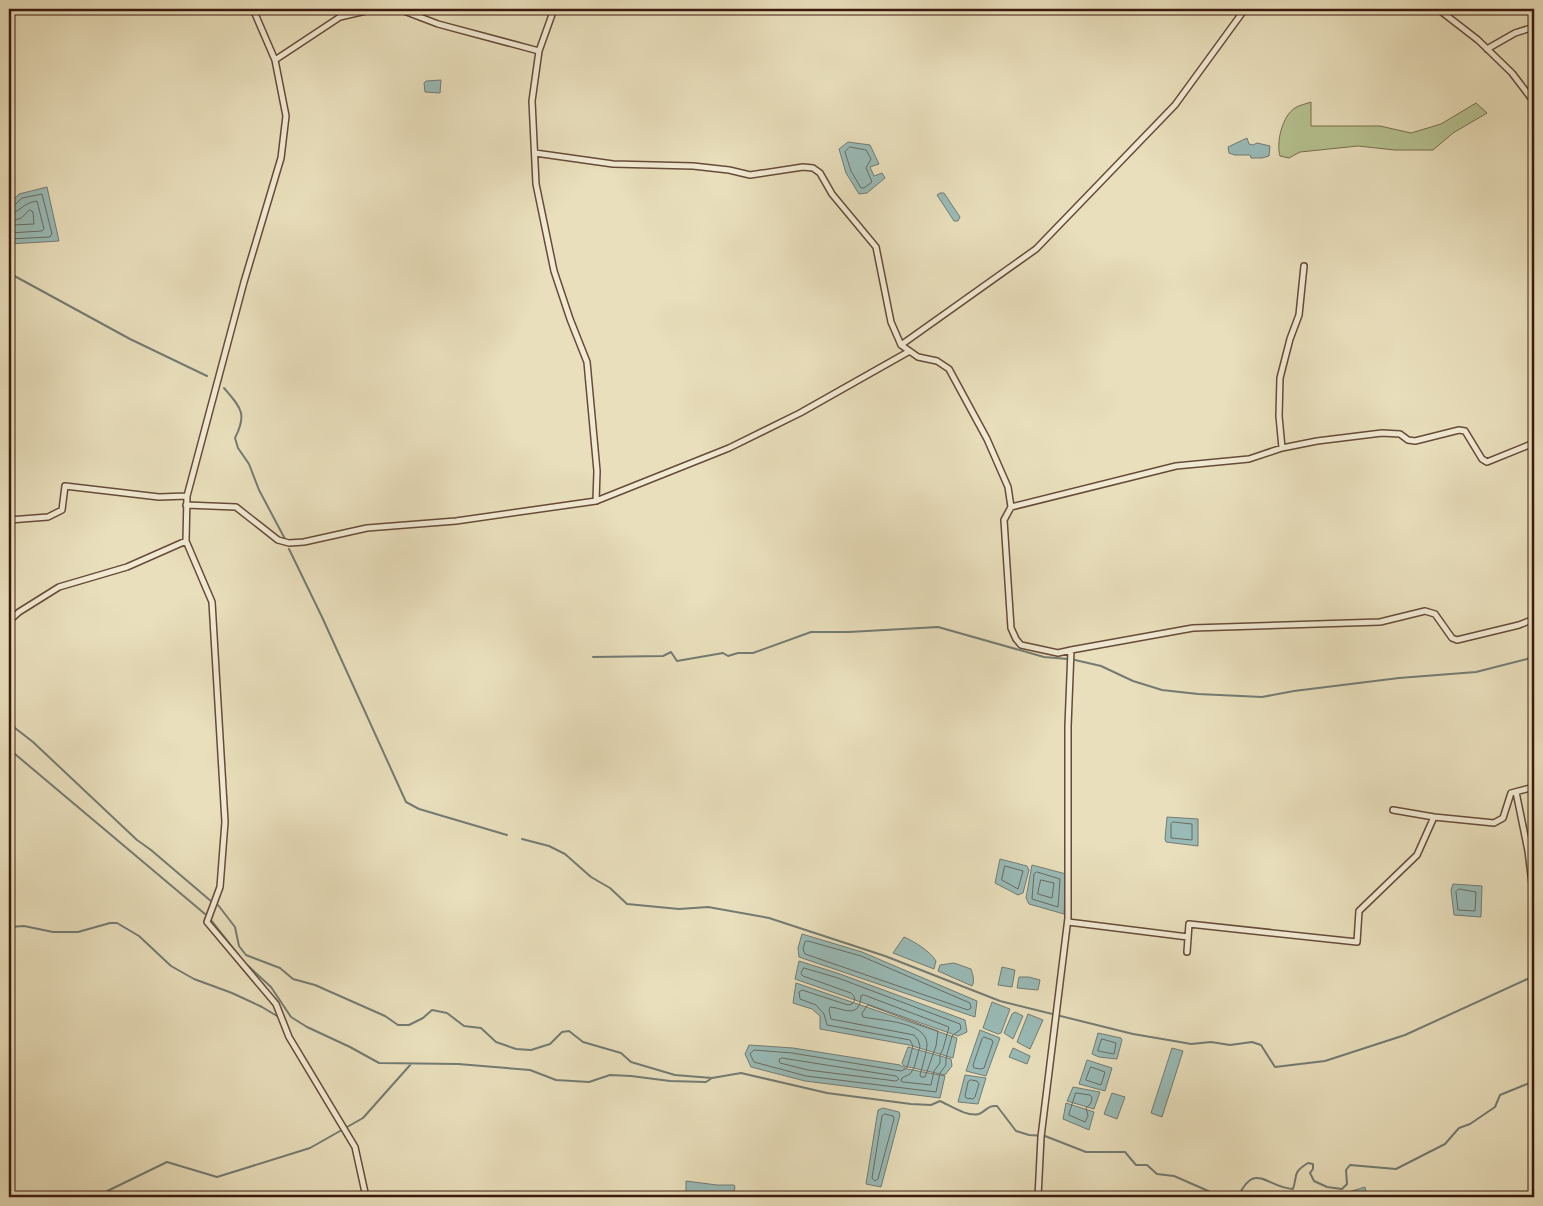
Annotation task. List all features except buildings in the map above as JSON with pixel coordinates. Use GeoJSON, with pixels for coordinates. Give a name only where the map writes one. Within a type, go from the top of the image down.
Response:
{"type":"FeatureCollection","features":[{"type":"Feature","properties":{"kind":"street"},"geometry":{"type":"LineString","coordinates":[[252,9],[275,60],[286,116],[281,158],[244,282],[186,505],[186,541],[212,602],[225,822],[220,887],[207,922],[276,1004],[289,1037],[355,1147],[366,1197]]}},
{"type":"Feature","properties":{"kind":"street"},"geometry":{"type":"LineString","coordinates":[[554,9],[539,51],[532,101],[536,184],[554,272],[570,320],[587,362],[597,471],[596,501]]}},
{"type":"Feature","properties":{"kind":"street"},"geometry":{"type":"LineString","coordinates":[[901,345],[1036,249],[1175,105],[1245,9]]}},
{"type":"Feature","properties":{"kind":"street"},"geometry":{"type":"LineString","coordinates":[[1438,9],[1487,49],[1512,73],[1534,102]]}},
{"type":"Feature","properties":{"kind":"street"},"geometry":{"type":"LineString","coordinates":[[275,60],[340,17],[370,10],[404,11],[438,24],[539,51]]}},
{"type":"Feature","properties":{"kind":"street"},"geometry":{"type":"LineString","coordinates":[[1487,49],[1515,34],[1534,27]]}},
{"type":"Feature","properties":{"kind":"street"},"geometry":{"type":"LineString","coordinates":[[535,153],[613,164],[693,166],[730,170],[750,175],[803,167],[813,168],[820,173],[832,194],[876,248],[891,322],[901,345],[908,352],[918,357],[937,361],[949,369],[987,439],[1008,487],[1011,507],[1004,520],[1011,628],[1021,645],[1058,653],[1193,628],[1380,622],[1425,611],[1435,614],[1452,638],[1457,640],[1518,625],[1534,619]]}},
{"type":"Feature","properties":{"kind":"street"},"geometry":{"type":"LineString","coordinates":[[1282,448],[1279,416],[1280,378],[1290,339],[1299,315],[1304,266]]}},
{"type":"Feature","properties":{"kind":"street"},"geometry":{"type":"LineString","coordinates":[[186,505],[236,507],[278,540],[289,543],[304,542],[367,528],[456,521],[596,501],[729,448],[800,414],[908,352]]}},
{"type":"Feature","properties":{"kind":"street"},"geometry":{"type":"LineString","coordinates":[[1011,507],[1176,466],[1249,459],[1282,448],[1317,441],[1382,433],[1400,434],[1408,440],[1414,441],[1459,430],[1465,431],[1482,460],[1487,462],[1534,443]]}},
{"type":"Feature","properties":{"kind":"street"},"geometry":{"type":"LineString","coordinates":[[9,520],[48,517],[62,510],[66,486],[159,497],[187,496]]}},
{"type":"Feature","properties":{"kind":"street"},"geometry":{"type":"LineString","coordinates":[[9,622],[19,612],[59,588],[127,567],[186,541]]}},
{"type":"Feature","properties":{"kind":"street"},"geometry":{"type":"LineString","coordinates":[[1038,1197],[1041,1134],[1068,922],[1068,726],[1071,650]]}},
{"type":"Feature","properties":{"kind":"street"},"geometry":{"type":"LineString","coordinates":[[1394,810],[1494,824],[1503,818],[1511,793],[1534,787]]}},
{"type":"Feature","properties":{"kind":"street"},"geometry":{"type":"LineString","coordinates":[[1516,792],[1528,851],[1534,900]]}},
{"type":"Feature","properties":{"kind":"street"},"geometry":{"type":"LineString","coordinates":[[1188,952],[1189,924],[1357,942],[1359,910],[1417,856],[1434,817]]}},
{"type":"Feature","properties":{"kind":"street"},"geometry":{"type":"LineString","coordinates":[[1068,922],[1188,937]]}},
{"type":"Feature","properties":{"kind":"green space"},"geometry":{"type":"Polygon","coordinates":[[[1311,102],[1311,126],[1380,126],[1411,133],[1441,124],[1476,103],[1487,113],[1453,133],[1433,150],[1395,150],[1358,146],[1300,152],[1289,158],[1280,156],[1279,144],[1283,123],[1290,112],[1297,107],[1311,102]]]}},
{"type":"Feature","properties":{"kind":"water"},"geometry":{"type":"Polygon","coordinates":[[[441,80],[440,93],[425,92],[424,83],[426,81],[441,80]]]}},
{"type":"Feature","properties":{"kind":"water"},"geometry":{"type":"Polygon","coordinates":[[[1247,138],[1249,144],[1257,143],[1270,146],[1269,156],[1251,158],[1250,155],[1229,153],[1228,147],[1247,138]]]}},
{"type":"Feature","properties":{"kind":"water"},"geometry":{"type":"Polygon","coordinates":[[[848,142],[870,145],[879,164],[870,167],[874,176],[882,173],[885,178],[867,193],[859,194],[846,173],[839,149],[848,142]]]}},
{"type":"Feature","properties":{"kind":"water"},"geometry":{"type":"Polygon","coordinates":[[[47,187],[59,241],[9,244],[9,204],[19,194],[47,187]]]}},
{"type":"Feature","properties":{"kind":"water"},"geometry":{"type":"Polygon","coordinates":[[[944,193],[960,217],[958,221],[954,221],[937,195],[944,193]]]}},
{"type":"Feature","properties":{"kind":"water"},"geometry":{"type":"Polygon","coordinates":[[[1167,817],[1198,819],[1198,846],[1166,842],[1167,817]]]}},
{"type":"Feature","properties":{"kind":"water"},"geometry":{"type":"Polygon","coordinates":[[[1000,859],[1027,866],[1029,870],[1023,893],[1018,895],[995,883],[1000,859]]]}},
{"type":"Feature","properties":{"kind":"water"},"geometry":{"type":"Polygon","coordinates":[[[1032,865],[1066,874],[1064,914],[1029,904],[1026,898],[1032,865]]]}},
{"type":"Feature","properties":{"kind":"water"},"geometry":{"type":"Polygon","coordinates":[[[1453,884],[1482,886],[1481,917],[1454,915],[1451,890],[1453,884]]]}},
{"type":"Feature","properties":{"kind":"water"},"geometry":{"type":"Polygon","coordinates":[[[802,934],[862,952],[977,1001],[975,1017],[799,957],[798,948],[802,934]]]}},
{"type":"Feature","properties":{"kind":"water"},"geometry":{"type":"Polygon","coordinates":[[[904,937],[930,954],[936,961],[934,969],[893,953],[904,937]]]}},
{"type":"Feature","properties":{"kind":"water"},"geometry":{"type":"Polygon","coordinates":[[[799,961],[965,1020],[967,1032],[958,1036],[795,979],[799,961]]]}},
{"type":"Feature","properties":{"kind":"water"},"geometry":{"type":"Polygon","coordinates":[[[954,963],[971,969],[974,980],[972,986],[938,971],[940,965],[954,963]]]}},
{"type":"Feature","properties":{"kind":"water"},"geometry":{"type":"Polygon","coordinates":[[[1002,967],[1015,970],[1012,987],[998,985],[1002,967]]]}},
{"type":"Feature","properties":{"kind":"water"},"geometry":{"type":"Polygon","coordinates":[[[1019,977],[1040,980],[1038,990],[1017,988],[1019,977]]]}},
{"type":"Feature","properties":{"kind":"water"},"geometry":{"type":"Polygon","coordinates":[[[796,983],[957,1038],[953,1058],[909,1045],[820,1029],[820,1016],[812,1009],[793,1003],[796,983]]]}},
{"type":"Feature","properties":{"kind":"water"},"geometry":{"type":"Polygon","coordinates":[[[992,1002],[1010,1009],[1001,1033],[998,1034],[983,1028],[992,1002]]]}},
{"type":"Feature","properties":{"kind":"water"},"geometry":{"type":"Polygon","coordinates":[[[1015,1012],[1023,1016],[1013,1039],[1004,1033],[1012,1014],[1015,1012]]]}},
{"type":"Feature","properties":{"kind":"water"},"geometry":{"type":"Polygon","coordinates":[[[1028,1014],[1043,1020],[1030,1049],[1017,1042],[1028,1014]]]}},
{"type":"Feature","properties":{"kind":"water"},"geometry":{"type":"Polygon","coordinates":[[[980,1030],[1000,1038],[986,1076],[966,1071],[980,1030]]]}},
{"type":"Feature","properties":{"kind":"water"},"geometry":{"type":"Polygon","coordinates":[[[1098,1033],[1121,1038],[1117,1059],[1099,1057],[1092,1054],[1098,1033]]]}},
{"type":"Feature","properties":{"kind":"water"},"geometry":{"type":"Polygon","coordinates":[[[749,1045],[793,1048],[900,1065],[907,1069],[945,1076],[940,1098],[805,1081],[751,1067],[745,1054],[749,1045]]]}},
{"type":"Feature","properties":{"kind":"water"},"geometry":{"type":"Polygon","coordinates":[[[908,1047],[951,1059],[952,1066],[945,1075],[904,1066],[902,1063],[908,1047]]]}},
{"type":"Feature","properties":{"kind":"water"},"geometry":{"type":"Polygon","coordinates":[[[1013,1048],[1030,1056],[1027,1064],[1009,1057],[1013,1048]]]}},
{"type":"Feature","properties":{"kind":"water"},"geometry":{"type":"Polygon","coordinates":[[[1172,1048],[1183,1051],[1162,1117],[1151,1113],[1172,1048]]]}},
{"type":"Feature","properties":{"kind":"water"},"geometry":{"type":"Polygon","coordinates":[[[1087,1060],[1112,1068],[1105,1091],[1079,1084],[1087,1060]]]}},
{"type":"Feature","properties":{"kind":"water"},"geometry":{"type":"Polygon","coordinates":[[[965,1075],[986,1078],[978,1104],[958,1102],[965,1075]]]}},
{"type":"Feature","properties":{"kind":"water"},"geometry":{"type":"Polygon","coordinates":[[[1073,1087],[1100,1092],[1094,1109],[1067,1101],[1073,1087]]]}},
{"type":"Feature","properties":{"kind":"water"},"geometry":{"type":"Polygon","coordinates":[[[1112,1093],[1125,1097],[1117,1119],[1104,1114],[1112,1093]]]}},
{"type":"Feature","properties":{"kind":"water"},"geometry":{"type":"Polygon","coordinates":[[[1066,1103],[1094,1112],[1089,1130],[1063,1119],[1066,1103]]]}},
{"type":"Feature","properties":{"kind":"water"},"geometry":{"type":"Polygon","coordinates":[[[883,1108],[899,1112],[900,1115],[881,1187],[866,1184],[878,1110],[883,1108]]]}},
{"type":"Feature","properties":{"kind":"water"},"geometry":{"type":"Polygon","coordinates":[[[686,1181],[734,1185],[733,1197],[708,1197],[686,1192],[686,1181]]]}},
{"type":"Feature","properties":{"kind":"water"},"geometry":{"type":"Polygon","coordinates":[[[1365,1187],[1367,1197],[1339,1197],[1339,1195],[1365,1187]]]}},
{"type":"Feature","properties":{"kind":"waterway"},"geometry":{"type":"LineString","coordinates":[[9,273],[130,339],[207,376]]}},
{"type":"Feature","properties":{"kind":"waterway"},"geometry":{"type":"LineString","coordinates":[[224,388],[240,411],[241,422],[235,438],[238,448],[249,464],[259,490],[285,539]]}},
{"type":"Feature","properties":{"kind":"waterway"},"geometry":{"type":"LineString","coordinates":[[289,549],[406,802],[419,809],[507,835]]}},
{"type":"Feature","properties":{"kind":"waterway"},"geometry":{"type":"LineString","coordinates":[[593,657],[663,656],[671,652],[677,661],[723,653],[728,656],[738,653],[753,653],[811,632],[938,627],[1044,657],[1068,659]]}},
{"type":"Feature","properties":{"kind":"waterway"},"geometry":{"type":"LineString","coordinates":[[1075,660],[1101,666],[1133,681],[1162,690],[1262,697],[1294,691],[1399,678],[1476,672],[1534,656]]}},
{"type":"Feature","properties":{"kind":"waterway"},"geometry":{"type":"LineString","coordinates":[[9,715],[15,728],[33,742],[137,840],[212,902]]}},
{"type":"Feature","properties":{"kind":"waterway"},"geometry":{"type":"LineString","coordinates":[[9,749],[205,914]]}},
{"type":"Feature","properties":{"kind":"waterway"},"geometry":{"type":"LineString","coordinates":[[522,839],[549,846],[565,854],[591,877],[610,888],[627,904],[679,909],[708,907],[769,918],[885,956],[1000,1001],[1133,1034],[1191,1044],[1211,1042],[1230,1045],[1252,1042],[1261,1045],[1275,1067],[1325,1061],[1405,1035],[1534,976]]}},
{"type":"Feature","properties":{"kind":"waterway"},"geometry":{"type":"LineString","coordinates":[[218,905],[235,927],[239,946],[246,955],[280,968],[293,979],[315,985],[385,1016],[398,1025],[409,1025],[423,1018],[432,1010],[447,1013],[464,1026],[481,1028],[496,1042],[516,1049],[531,1050],[550,1044],[562,1032],[569,1031],[583,1042],[621,1053],[631,1062],[675,1075],[712,1078],[741,1073],[827,1093],[911,1104],[931,1105],[940,1101],[974,1115],[991,1106],[997,1106],[1016,1131],[1029,1135],[1045,1136],[1086,1152],[1125,1152],[1136,1165],[1147,1165],[1157,1174],[1174,1176],[1222,1197]]}},
{"type":"Feature","properties":{"kind":"waterway"},"geometry":{"type":"LineString","coordinates":[[211,920],[245,963],[271,987],[291,1017],[379,1063],[458,1064],[530,1070],[556,1080],[589,1082],[610,1075],[670,1081],[706,1082],[712,1078]]}},
{"type":"Feature","properties":{"kind":"waterway"},"geometry":{"type":"LineString","coordinates":[[9,927],[24,926],[53,932],[78,932],[110,923],[117,923],[139,936],[171,966],[194,979],[232,993],[277,1016]]}},
{"type":"Feature","properties":{"kind":"waterway"},"geometry":{"type":"LineString","coordinates":[[95,1197],[167,1162],[217,1177],[310,1148],[363,1118],[411,1064]]}},
{"type":"Feature","properties":{"kind":"waterway"},"geometry":{"type":"LineString","coordinates":[[1238,1197],[1244,1186],[1250,1180],[1256,1178],[1284,1188],[1293,1189],[1296,1174],[1308,1163],[1313,1164],[1313,1169],[1310,1173],[1314,1181],[1327,1187],[1342,1189],[1347,1184],[1346,1170],[1350,1165],[1396,1169],[1445,1144],[1459,1128],[1470,1124],[1495,1107],[1500,1095],[1532,1082],[1534,1078]]}}]}
